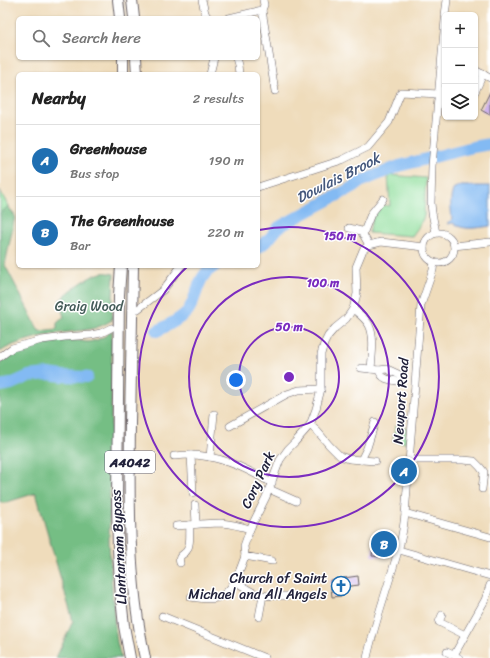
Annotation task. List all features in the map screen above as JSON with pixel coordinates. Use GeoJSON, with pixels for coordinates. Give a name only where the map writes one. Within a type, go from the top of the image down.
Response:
{"type":"FeatureCollection","features":[{"type":"Feature","properties":{"kind":"highway"},"geometry":{"type":"LineString","coordinates":[[118,0],[120,16]]}},
{"type":"Feature","properties":{"kind":"highway"},"geometry":{"type":"LineString","coordinates":[[132,0],[134,16]]}},
{"type":"Feature","properties":{"kind":"highway"},"geometry":{"type":"LineString","coordinates":[[123,60],[123,72]]}},
{"type":"Feature","properties":{"kind":"highway"},"geometry":{"type":"LineString","coordinates":[[136,60],[137,72]]}},
{"type":"Feature","properties":{"kind":"highway","name":"Llantarnam Bypass"},"geometry":{"type":"LineString","coordinates":[[121,268],[119,295],[118,549],[124,626],[130,658]]}},
{"type":"Feature","properties":{"kind":"highway","name":"Llantarnam Bypass"},"geometry":{"type":"LineString","coordinates":[[133,268],[130,439],[131,549],[138,625],[145,658]]}},
{"type":"Feature","properties":{"kind":"street"},"geometry":{"type":"LineString","coordinates":[[202,0],[207,16]]}},
{"type":"Feature","properties":{"kind":"street"},"geometry":{"type":"LineString","coordinates":[[263,0],[264,5],[262,10],[275,91]]}},
{"type":"Feature","properties":{"kind":"street"},"geometry":{"type":"LineString","coordinates":[[445,12],[447,0]]}},
{"type":"Feature","properties":{"kind":"street"},"geometry":{"type":"LineString","coordinates":[[237,16],[262,10]]}},
{"type":"Feature","properties":{"kind":"street"},"geometry":{"type":"LineString","coordinates":[[436,233],[431,203],[432,166],[443,48]]}},
{"type":"Feature","properties":{"kind":"street"},"geometry":{"type":"LineString","coordinates":[[210,72],[214,60]]}},
{"type":"Feature","properties":{"kind":"street"},"geometry":{"type":"LineString","coordinates":[[237,60],[238,72]]}},
{"type":"Feature","properties":{"kind":"street"},"geometry":{"type":"LineString","coordinates":[[478,72],[490,78]]}},
{"type":"Feature","properties":{"kind":"street"},"geometry":{"type":"LineString","coordinates":[[478,85],[483,74]]}},
{"type":"Feature","properties":{"kind":"street"},"geometry":{"type":"LineString","coordinates":[[260,186],[342,160],[368,147],[389,122],[402,92],[439,94]]}},
{"type":"Feature","properties":{"kind":"street"},"geometry":{"type":"LineString","coordinates":[[363,234],[371,214],[383,199]]}},
{"type":"Feature","properties":{"kind":"street"},"geometry":{"type":"LineString","coordinates":[[349,228],[362,231],[369,245],[381,242],[424,247]]}},
{"type":"Feature","properties":{"kind":"street"},"geometry":{"type":"LineString","coordinates":[[436,233],[446,235],[450,238],[454,246],[451,256],[444,262],[439,263],[430,260],[426,257],[424,252],[426,240],[429,236],[436,233]]}},
{"type":"Feature","properties":{"kind":"street"},"geometry":{"type":"LineString","coordinates":[[454,246],[490,242]]}},
{"type":"Feature","properties":{"kind":"street","name":"Cory Park"},"geometry":{"type":"LineString","coordinates":[[190,598],[215,599],[222,596],[235,581],[245,556],[244,546],[250,529],[266,497],[280,460],[310,425],[321,390],[321,354],[324,344],[328,336],[346,319],[353,309],[357,294],[356,267],[363,250],[369,245]]}},
{"type":"Feature","properties":{"kind":"street","name":"Newport Road"},"geometry":{"type":"LineString","coordinates":[[367,658],[378,613],[399,550],[405,514],[421,305],[433,270],[434,262]]}},
{"type":"Feature","properties":{"kind":"street"},"geometry":{"type":"LineString","coordinates":[[138,309],[163,290],[180,268]]}},
{"type":"Feature","properties":{"kind":"street"},"geometry":{"type":"LineString","coordinates":[[353,309],[363,317],[369,325],[372,336],[371,369]]}},
{"type":"Feature","properties":{"kind":"street"},"geometry":{"type":"LineString","coordinates":[[0,358],[12,348],[42,340],[91,336],[110,328]]}},
{"type":"Feature","properties":{"kind":"street"},"geometry":{"type":"LineString","coordinates":[[361,368],[379,370],[380,374],[384,378],[399,378]]}},
{"type":"Feature","properties":{"kind":"street"},"geometry":{"type":"LineString","coordinates":[[230,426],[280,397],[294,391],[305,389],[321,390]]}},
{"type":"Feature","properties":{"kind":"street"},"geometry":{"type":"LineString","coordinates":[[210,457],[214,414]]}},
{"type":"Feature","properties":{"kind":"street"},"geometry":{"type":"LineString","coordinates":[[361,460],[367,448],[375,422]]}},
{"type":"Feature","properties":{"kind":"street"},"geometry":{"type":"LineString","coordinates":[[310,425],[340,456],[349,459],[375,461]]}},
{"type":"Feature","properties":{"kind":"street"},"geometry":{"type":"LineString","coordinates":[[191,455],[193,493]]}},
{"type":"Feature","properties":{"kind":"street"},"geometry":{"type":"LineString","coordinates":[[174,456],[191,455],[219,458],[250,472],[296,501]]}},
{"type":"Feature","properties":{"kind":"street"},"geometry":{"type":"LineString","coordinates":[[409,460],[463,460],[474,462],[480,466],[484,472],[482,489]]}},
{"type":"Feature","properties":{"kind":"street"},"geometry":{"type":"LineString","coordinates":[[180,563],[179,557],[186,552],[188,548],[193,525],[195,505]]}},
{"type":"Feature","properties":{"kind":"street"},"geometry":{"type":"LineString","coordinates":[[405,514],[490,537]]}},
{"type":"Feature","properties":{"kind":"street"},"geometry":{"type":"LineString","coordinates":[[176,526],[222,523],[250,529]]}},
{"type":"Feature","properties":{"kind":"street"},"geometry":{"type":"LineString","coordinates":[[399,550],[490,576]]}},
{"type":"Feature","properties":{"kind":"street"},"geometry":{"type":"LineString","coordinates":[[245,556],[272,561]]}},
{"type":"Feature","properties":{"kind":"street"},"geometry":{"type":"LineString","coordinates":[[235,581],[257,594],[288,596]]}},
{"type":"Feature","properties":{"kind":"street"},"geometry":{"type":"LineString","coordinates":[[453,655],[485,600],[490,585]]}},
{"type":"Feature","properties":{"kind":"street"},"geometry":{"type":"LineString","coordinates":[[259,617],[263,595]]}},
{"type":"Feature","properties":{"kind":"street"},"geometry":{"type":"LineString","coordinates":[[442,615],[439,622],[465,636]]}},
{"type":"Feature","properties":{"kind":"street"},"geometry":{"type":"LineString","coordinates":[[162,616],[265,658]]}},
{"type":"Feature","properties":{"kind":"green space"},"geometry":{"type":"Polygon","coordinates":[[[388,175],[426,178],[424,216],[420,225],[412,236],[369,233],[372,221],[377,212],[383,205],[390,206],[388,175]]]}},
{"type":"Feature","properties":{"kind":"green space"},"geometry":{"type":"Polygon","coordinates":[[[0,190],[8,206],[0,214],[0,190]]]}},
{"type":"Feature","properties":{"kind":"green space","name":"Graig Wood"},"geometry":{"type":"Polygon","coordinates":[[[8,206],[15,216],[5,265],[39,331],[57,329],[57,323],[64,317],[59,301],[84,281],[103,273],[114,274],[112,320],[91,329],[51,334],[32,339],[6,348],[0,352],[0,214],[8,206]]]}},
{"type":"Feature","properties":{"kind":"green space"},"geometry":{"type":"Polygon","coordinates":[[[112,330],[109,542],[114,617],[117,642],[121,658],[56,658],[73,621],[36,493],[4,503],[0,502],[0,363],[13,354],[35,345],[59,340],[88,342],[105,336],[112,330]]]}},
{"type":"Feature","properties":{"kind":"green space"},"geometry":{"type":"Polygon","coordinates":[[[395,426],[406,427],[406,443],[393,441],[395,426]]]}},
{"type":"Feature","properties":{"kind":"water"},"geometry":{"type":"Polygon","coordinates":[[[460,186],[490,186],[490,226],[465,228],[457,226],[453,223],[447,223],[452,220],[452,192],[454,188],[460,186]]]}},
{"type":"Feature","properties":{"kind":"building"},"geometry":{"type":"Polygon","coordinates":[[[490,92],[490,115],[481,110],[490,92]]]}},
{"type":"Feature","properties":{"kind":"building"},"geometry":{"type":"Polygon","coordinates":[[[383,532],[388,532],[387,557],[372,556],[373,547],[377,548],[378,535],[382,536],[383,532]]]}},
{"type":"Feature","properties":{"kind":"building","name":"Church of Saint Michael and All Angels"},"geometry":{"type":"Polygon","coordinates":[[[358,576],[359,585],[343,587],[344,593],[341,593],[342,596],[332,597],[330,580],[358,576]]]}},
{"type":"Feature","properties":{"kind":"waterway","name":"Dowlais Brook"},"geometry":{"type":"LineString","coordinates":[[260,246],[269,239],[279,227],[360,182],[399,166],[490,144]]}},
{"type":"Feature","properties":{"kind":"waterway","name":"Dowlais Brook"},"geometry":{"type":"LineString","coordinates":[[157,331],[177,320],[187,312],[202,278],[212,268]]}},
{"type":"Feature","properties":{"kind":"waterway","name":"Dowlais Brook"},"geometry":{"type":"LineString","coordinates":[[0,386],[11,384],[29,376],[48,374],[87,377]]}},
{"type":"Feature","properties":{"kind":"place","name":"Greenhouse"},"geometry":{"type":"Point","coordinates":[404,471]}},
{"type":"Feature","properties":{"kind":"place","name":"The Greenhouse"},"geometry":{"type":"Point","coordinates":[384,544]}},
{"type":"Feature","properties":{"kind":"place","name":"Church of Saint Michael and All Angels"},"geometry":{"type":"Point","coordinates":[341,586]}}]}
